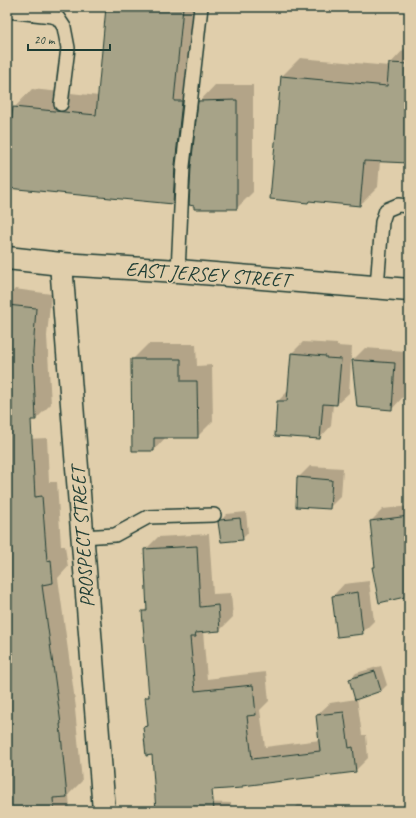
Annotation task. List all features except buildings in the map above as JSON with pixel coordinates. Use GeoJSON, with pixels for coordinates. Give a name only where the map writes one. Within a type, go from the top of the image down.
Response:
{"type":"FeatureCollection","features":[{"type":"Feature","properties":{"kind":"street","name":"EAST JERSEY STREET"},"geometry":{"type":"LineString","coordinates":[[7,258],[61,264],[178,271],[409,290]]}},
{"type":"Feature","properties":{"kind":"street","name":"PROSPECT STREET"},"geometry":{"type":"LineString","coordinates":[[61,264],[104,811]]}},
{"type":"Feature","properties":{"kind":"lane"},"geometry":{"type":"LineString","coordinates":[[178,271],[183,166],[201,7]]}},
{"type":"Feature","properties":{"kind":"lane"},"geometry":{"type":"LineString","coordinates":[[7,11],[52,16],[58,18],[64,27],[68,48],[61,104]]}},
{"type":"Feature","properties":{"kind":"lane"},"geometry":{"type":"LineString","coordinates":[[377,287],[382,222],[386,210],[398,205],[409,206]]}},
{"type":"Feature","properties":{"kind":"lane"},"geometry":{"type":"LineString","coordinates":[[82,537],[114,534],[148,517],[214,515]]}}]}
